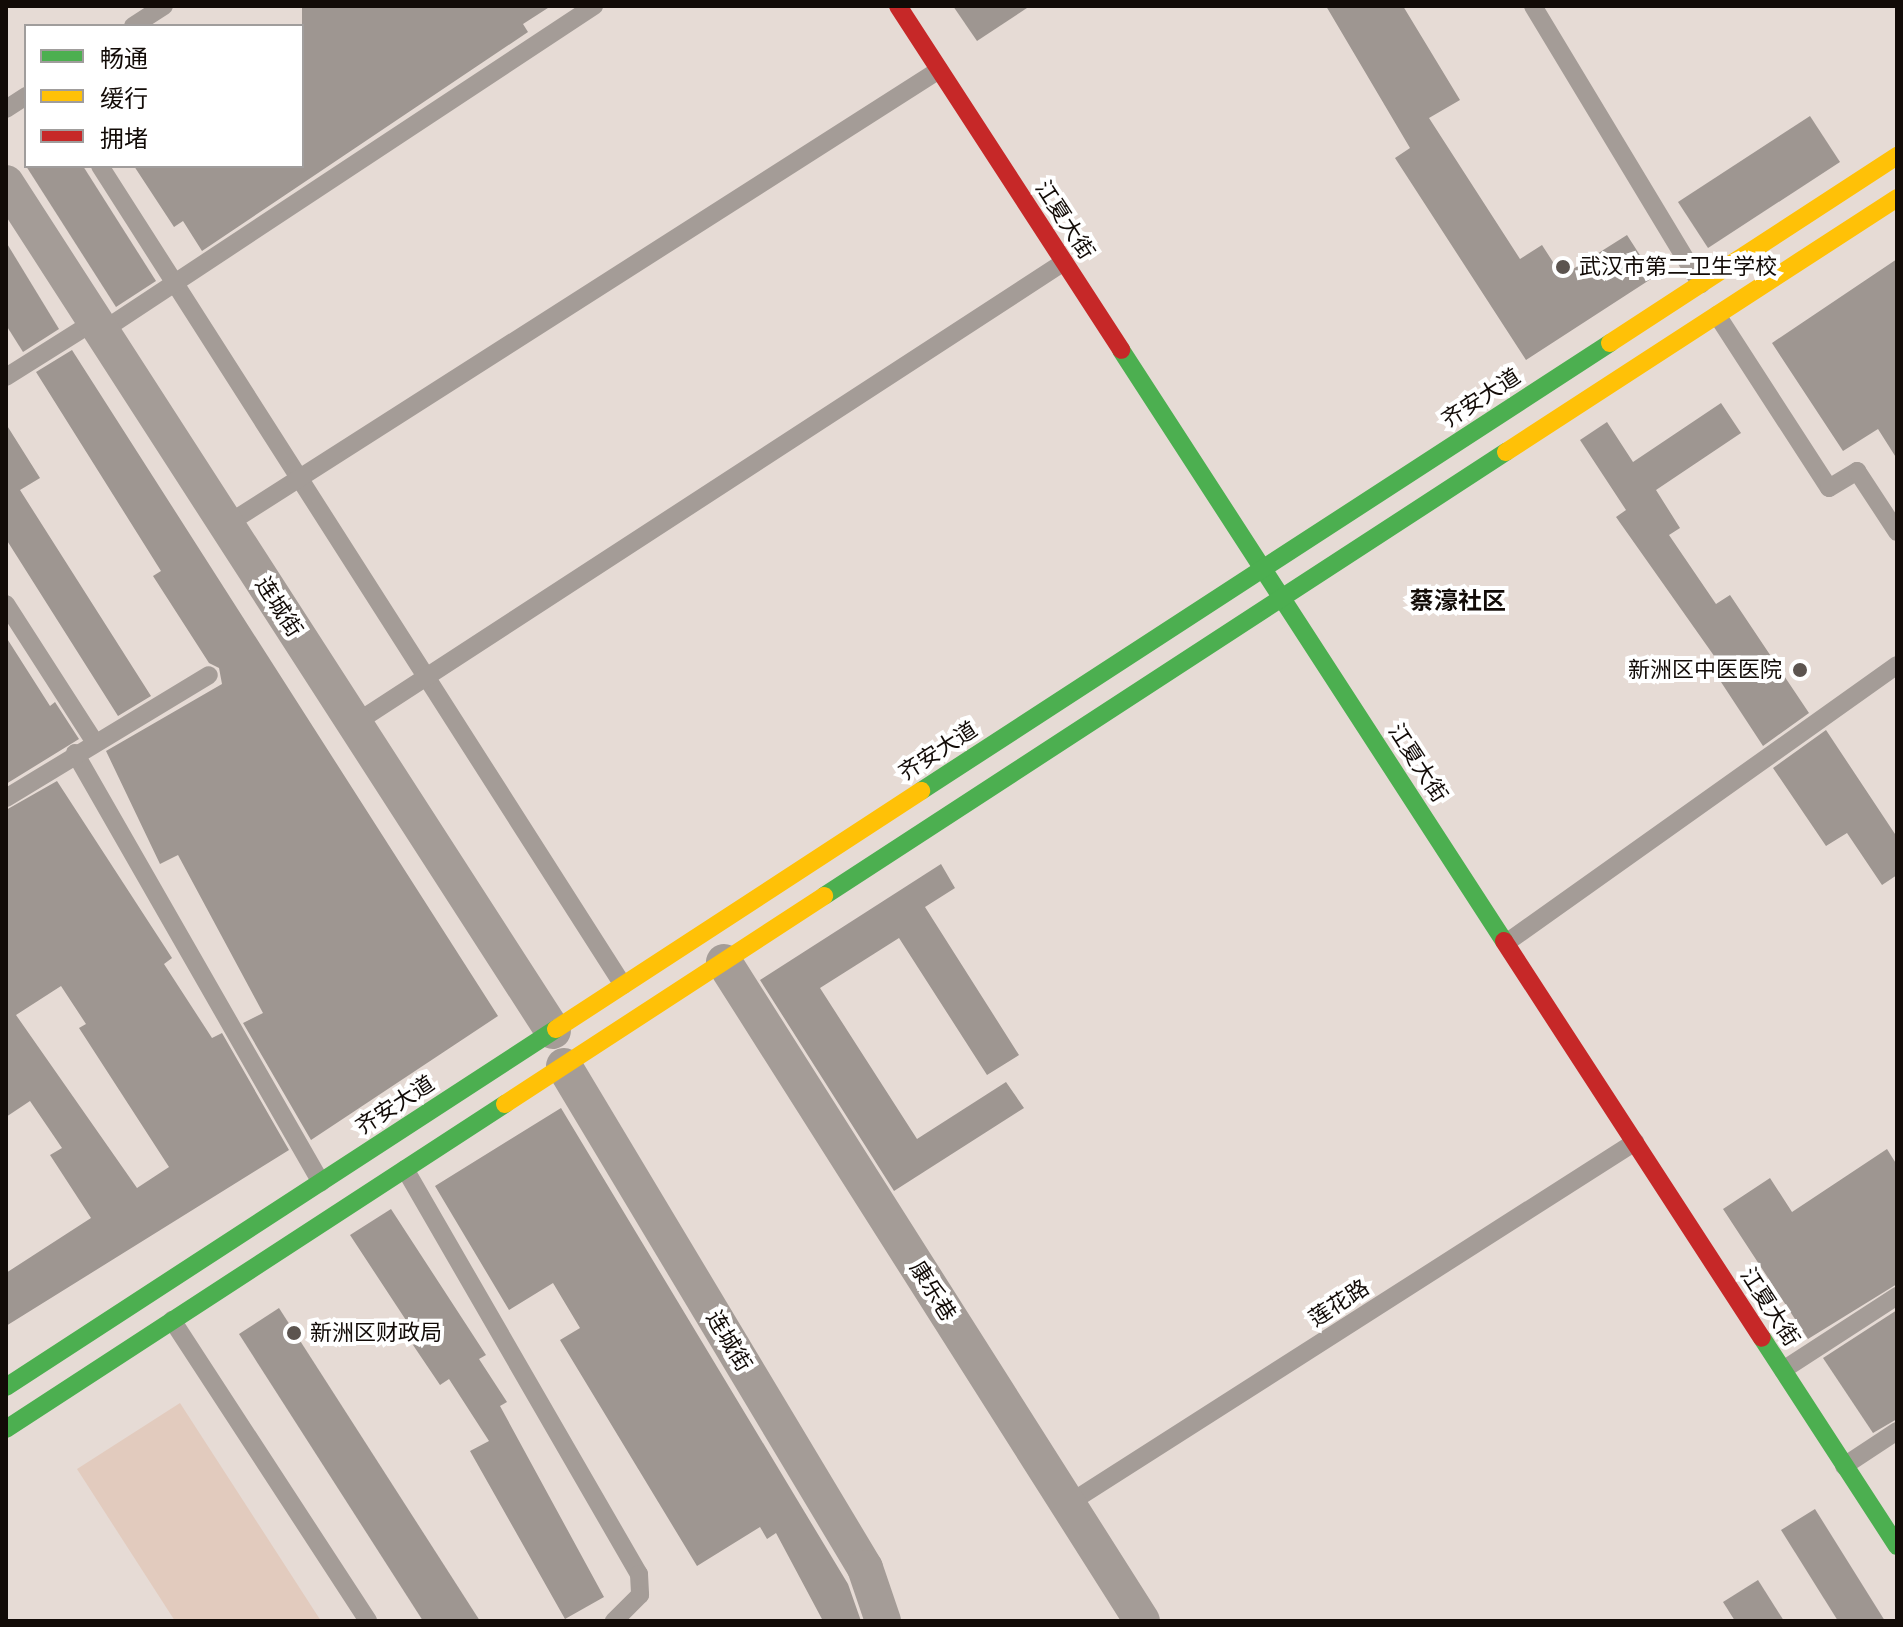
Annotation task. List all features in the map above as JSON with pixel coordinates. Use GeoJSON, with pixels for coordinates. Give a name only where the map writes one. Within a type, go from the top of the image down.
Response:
{"type":"FeatureCollection","features":[{"type":"Feature","properties":{"kind":"main road","name":"江夏大街"},"geometry":{"type":"LineString","coordinates":[[898,6],[1897,1546]]}},
{"type":"Feature","properties":{"kind":"main road","name":"齐安大道"},"geometry":{"type":"LineString","coordinates":[[6,1387],[1897,156]]}},
{"type":"Feature","properties":{"kind":"main road"},"geometry":{"type":"LineString","coordinates":[[6,1429],[1897,198]]}},
{"type":"Feature","properties":{"kind":"street","name":"连城街"},"geometry":{"type":"LineString","coordinates":[[6,183],[553,1031]]}},
{"type":"Feature","properties":{"kind":"street","name":"康乐巷"},"geometry":{"type":"LineString","coordinates":[[724,962],[1142,1621]]}},
{"type":"Feature","properties":{"kind":"street","name":"连城街"},"geometry":{"type":"LineString","coordinates":[[564,1066],[865,1568],[883,1621]]}},
{"type":"Feature","properties":{"kind":"lane"},"geometry":{"type":"LineString","coordinates":[[136,24],[164,6]]}},
{"type":"Feature","properties":{"kind":"lane"},"geometry":{"type":"LineString","coordinates":[[6,377],[174,283],[594,6]]}},
{"type":"Feature","properties":{"kind":"lane"},"geometry":{"type":"LineString","coordinates":[[1533,6],[1701,284]]}},
{"type":"Feature","properties":{"kind":"lane"},"geometry":{"type":"LineString","coordinates":[[226,525],[939,70]]}},
{"type":"Feature","properties":{"kind":"lane"},"geometry":{"type":"LineString","coordinates":[[6,109],[24,97]]}},
{"type":"Feature","properties":{"kind":"lane"},"geometry":{"type":"LineString","coordinates":[[101,168],[623,985]]}},
{"type":"Feature","properties":{"kind":"lane"},"geometry":{"type":"LineString","coordinates":[[354,724],[1064,262]]}},
{"type":"Feature","properties":{"kind":"lane"},"geometry":{"type":"LineString","coordinates":[[1717,315],[1829,488],[1857,471],[1897,532]]}},
{"type":"Feature","properties":{"kind":"lane"},"geometry":{"type":"LineString","coordinates":[[6,604],[94,741]]}},
{"type":"Feature","properties":{"kind":"lane"},"geometry":{"type":"LineString","coordinates":[[1506,943],[1897,665]]}},
{"type":"Feature","properties":{"kind":"lane"},"geometry":{"type":"LineString","coordinates":[[6,798],[94,741],[209,675]]}},
{"type":"Feature","properties":{"kind":"lane"},"geometry":{"type":"LineString","coordinates":[[75,753],[321,1182]]}},
{"type":"Feature","properties":{"kind":"lane","name":"莲花路"},"geometry":{"type":"LineString","coordinates":[[1068,1504],[1635,1142]]}},
{"type":"Feature","properties":{"kind":"lane"},"geometry":{"type":"LineString","coordinates":[[405,1169],[639,1574],[640,1595],[614,1621]]}},
{"type":"Feature","properties":{"kind":"lane"},"geometry":{"type":"LineString","coordinates":[[1783,1370],[1897,1296]]}},
{"type":"Feature","properties":{"kind":"lane"},"geometry":{"type":"LineString","coordinates":[[172,1320],[368,1621]]}},
{"type":"Feature","properties":{"kind":"lane"},"geometry":{"type":"LineString","coordinates":[[1844,1466],[1897,1431]]}},
{"type":"Feature","properties":{"kind":"shaded area"},"geometry":{"type":"Polygon","coordinates":[[[180,1403],[321,1621],[175,1621],[77,1469],[180,1403]]]}},
{"type":"Feature","properties":{"kind":"building"},"geometry":{"type":"Polygon","coordinates":[[[302,6],[551,6],[523,24],[528,32],[202,251],[183,221],[174,227],[135,168],[304,168],[302,6]]]}},
{"type":"Feature","properties":{"kind":"building"},"geometry":{"type":"Polygon","coordinates":[[[953,6],[1030,6],[977,41],[953,6]]]}},
{"type":"Feature","properties":{"kind":"building"},"geometry":{"type":"Polygon","coordinates":[[[1326,6],[1403,6],[1460,100],[1429,118],[1520,259],[1542,245],[1562,276],[1627,235],[1654,277],[1526,360],[1395,158],[1410,148],[1326,6]]]}},
{"type":"Feature","properties":{"kind":"building"},"geometry":{"type":"Polygon","coordinates":[[[1810,116],[1840,162],[1708,248],[1678,202],[1810,116]]]}},
{"type":"Feature","properties":{"kind":"building"},"geometry":{"type":"Polygon","coordinates":[[[27,168],[84,168],[156,281],[116,307],[27,168]]]}},
{"type":"Feature","properties":{"kind":"building"},"geometry":{"type":"Polygon","coordinates":[[[6,242],[59,329],[23,352],[6,325],[6,242]]]}},
{"type":"Feature","properties":{"kind":"building"},"geometry":{"type":"Polygon","coordinates":[[[1897,259],[1897,459],[1878,429],[1843,451],[1772,343],[1897,259]]]}},
{"type":"Feature","properties":{"kind":"building"},"geometry":{"type":"Polygon","coordinates":[[[72,350],[498,1016],[311,1140],[243,1023],[263,1013],[178,855],[160,864],[106,751],[222,684],[219,668],[209,663],[153,576],[161,571],[36,372],[72,350]]]}},
{"type":"Feature","properties":{"kind":"building"},"geometry":{"type":"Polygon","coordinates":[[[1721,403],[1741,433],[1656,490],[1680,528],[1669,535],[1716,604],[1730,595],[1809,713],[1763,746],[1721,682],[1729,677],[1616,517],[1626,510],[1580,440],[1607,422],[1633,462],[1721,403]]]}},
{"type":"Feature","properties":{"kind":"building"},"geometry":{"type":"Polygon","coordinates":[[[6,424],[40,478],[20,490],[151,696],[118,716],[6,539],[6,424]]]}},
{"type":"Feature","properties":{"kind":"building"},"geometry":{"type":"Polygon","coordinates":[[[6,637],[50,706],[55,702],[79,739],[6,784],[6,637]]]}},
{"type":"Feature","properties":{"kind":"building"},"geometry":{"type":"Polygon","coordinates":[[[1826,730],[1897,837],[1897,875],[1882,885],[1847,833],[1826,846],[1773,768],[1826,730]]]}},
{"type":"Feature","properties":{"kind":"building"},"geometry":{"type":"Polygon","coordinates":[[[57,781],[172,958],[164,964],[212,1038],[222,1033],[289,1150],[6,1326],[6,1273],[91,1218],[50,1155],[62,1148],[30,1101],[6,1117],[6,810],[57,781]],[[61,986],[16,1015],[137,1188],[169,1167],[79,1028],[86,1024],[61,986]]]}},
{"type":"Feature","properties":{"kind":"building"},"geometry":{"type":"Polygon","coordinates":[[[941,864],[955,888],[925,907],[1019,1055],[987,1075],[899,938],[820,988],[917,1139],[1006,1082],[1024,1108],[894,1191],[760,980],[941,864]]]}},
{"type":"Feature","properties":{"kind":"building"},"geometry":{"type":"Polygon","coordinates":[[[561,1108],[848,1584],[861,1621],[823,1621],[776,1533],[767,1539],[760,1527],[697,1566],[560,1340],[580,1328],[553,1283],[509,1310],[435,1186],[561,1108]]]}},
{"type":"Feature","properties":{"kind":"building"},"geometry":{"type":"Polygon","coordinates":[[[1887,1149],[1897,1165],[1897,1284],[1808,1339],[1723,1209],[1770,1178],[1792,1212],[1887,1149]]]}},
{"type":"Feature","properties":{"kind":"building"},"geometry":{"type":"Polygon","coordinates":[[[391,1209],[486,1355],[479,1359],[507,1402],[500,1406],[604,1597],[565,1619],[470,1451],[489,1441],[449,1379],[440,1385],[413,1345],[419,1340],[350,1235],[391,1209]]]}},
{"type":"Feature","properties":{"kind":"building"},"geometry":{"type":"Polygon","coordinates":[[[279,1308],[480,1621],[423,1621],[239,1334],[279,1308]]]}},
{"type":"Feature","properties":{"kind":"building"},"geometry":{"type":"Polygon","coordinates":[[[1897,1310],[1897,1419],[1873,1433],[1823,1358],[1897,1310]]]}},
{"type":"Feature","properties":{"kind":"building"},"geometry":{"type":"Polygon","coordinates":[[[1815,1509],[1885,1621],[1838,1621],[1781,1530],[1815,1509]]]}},
{"type":"Feature","properties":{"kind":"building"},"geometry":{"type":"Polygon","coordinates":[[[1758,1580],[1784,1621],[1735,1621],[1723,1602],[1758,1580]]]}},
{"type":"Feature","properties":{"kind":"traffic: fast"},"geometry":{"type":"LineString","coordinates":[[921,791],[1610,343]]}},
{"type":"Feature","properties":{"kind":"traffic: fast"},"geometry":{"type":"LineString","coordinates":[[1121,350],[1504,941]]}},
{"type":"Feature","properties":{"kind":"traffic: fast"},"geometry":{"type":"LineString","coordinates":[[824,896],[1506,452]]}},
{"type":"Feature","properties":{"kind":"traffic: fast"},"geometry":{"type":"LineString","coordinates":[[6,1387],[556,1029]]}},
{"type":"Feature","properties":{"kind":"traffic: fast"},"geometry":{"type":"LineString","coordinates":[[6,1429],[505,1104]]}},
{"type":"Feature","properties":{"kind":"traffic: fast"},"geometry":{"type":"LineString","coordinates":[[1762,1338],[1897,1546]]}},
{"type":"Feature","properties":{"kind":"traffic: slow"},"geometry":{"type":"LineString","coordinates":[[1610,343],[1897,156]]}},
{"type":"Feature","properties":{"kind":"traffic: slow"},"geometry":{"type":"LineString","coordinates":[[1506,452],[1897,198]]}},
{"type":"Feature","properties":{"kind":"traffic: slow"},"geometry":{"type":"LineString","coordinates":[[556,1029],[921,791]]}},
{"type":"Feature","properties":{"kind":"traffic: slow"},"geometry":{"type":"LineString","coordinates":[[505,1104],[824,896]]}},
{"type":"Feature","properties":{"kind":"traffic: jam"},"geometry":{"type":"LineString","coordinates":[[898,6],[1121,350]]}},
{"type":"Feature","properties":{"kind":"traffic: jam"},"geometry":{"type":"LineString","coordinates":[[1504,941],[1762,1338]]}},
{"type":"Feature","properties":{"kind":"place","name":"武汉市第二卫生学校"},"geometry":{"type":"Point","coordinates":[1563,267]}},
{"type":"Feature","properties":{"kind":"place","name":"新洲区中医医院"},"geometry":{"type":"Point","coordinates":[1800,670]}},
{"type":"Feature","properties":{"kind":"place","name":"新洲区财政局"},"geometry":{"type":"Point","coordinates":[294,1333]}},
{"type":"Feature","properties":{"kind":"district","name":"蔡濠社区"},"geometry":{"type":"Point","coordinates":[1458,601]}}]}
